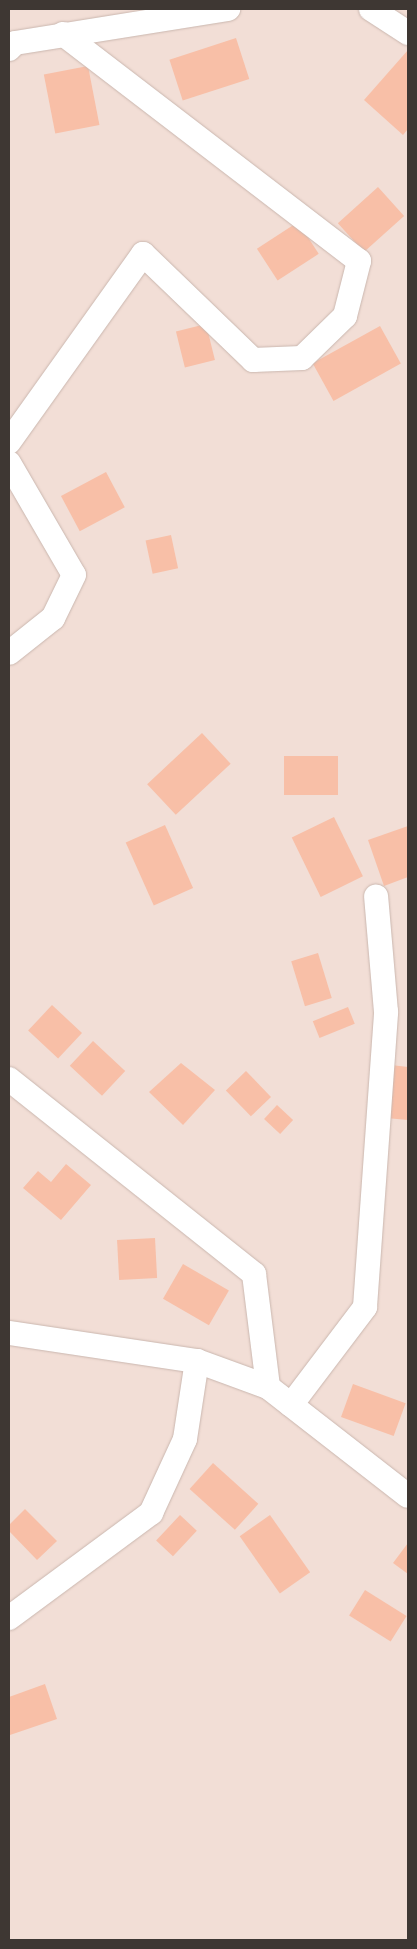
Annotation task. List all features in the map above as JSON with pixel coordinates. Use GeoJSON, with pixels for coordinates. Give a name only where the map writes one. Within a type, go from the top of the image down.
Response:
{"type":"FeatureCollection","features":[{"type":"Feature","properties":{"kind":"street"},"geometry":{"type":"LineString","coordinates":[[9,49],[15,42],[228,9]]}},
{"type":"Feature","properties":{"kind":"street"},"geometry":{"type":"LineString","coordinates":[[371,9],[408,33]]}},
{"type":"Feature","properties":{"kind":"street"},"geometry":{"type":"LineString","coordinates":[[9,442],[143,254],[253,360],[302,358],[346,316],[359,261],[63,34]]}},
{"type":"Feature","properties":{"kind":"street"},"geometry":{"type":"LineString","coordinates":[[9,463],[74,575],[53,618],[9,653]]}},
{"type":"Feature","properties":{"kind":"street"},"geometry":{"type":"LineString","coordinates":[[291,1404],[365,1307],[386,1012],[376,896]]}},
{"type":"Feature","properties":{"kind":"street"},"geometry":{"type":"LineString","coordinates":[[9,1079],[254,1274],[268,1387]]}},
{"type":"Feature","properties":{"kind":"street"},"geometry":{"type":"LineString","coordinates":[[9,1333],[198,1361],[268,1387],[405,1489]]}},
{"type":"Feature","properties":{"kind":"street"},"geometry":{"type":"LineString","coordinates":[[9,1618],[151,1513],[185,1439],[198,1361]]}},
{"type":"Feature","properties":{"kind":"building"},"geometry":{"type":"Polygon","coordinates":[[[236,38],[249,79],[183,101],[169,60],[236,38]]]}},
{"type":"Feature","properties":{"kind":"building"},"geometry":{"type":"Polygon","coordinates":[[[408,50],[408,129],[403,135],[364,100],[408,50]]]}},
{"type":"Feature","properties":{"kind":"building"},"geometry":{"type":"Polygon","coordinates":[[[88,66],[99,125],[55,133],[44,75],[88,66]]]}},
{"type":"Feature","properties":{"kind":"building"},"geometry":{"type":"Polygon","coordinates":[[[378,187],[404,216],[364,252],[338,223],[378,187]]]}},
{"type":"Feature","properties":{"kind":"building"},"geometry":{"type":"Polygon","coordinates":[[[298,222],[319,254],[278,281],[257,249],[298,222]]]}},
{"type":"Feature","properties":{"kind":"building"},"geometry":{"type":"Polygon","coordinates":[[[206,324],[215,360],[185,367],[176,331],[206,324]]]}},
{"type":"Feature","properties":{"kind":"building"},"geometry":{"type":"Polygon","coordinates":[[[380,326],[401,364],[334,401],[313,363],[380,326]]]}},
{"type":"Feature","properties":{"kind":"building"},"geometry":{"type":"Polygon","coordinates":[[[106,472],[125,507],[80,531],[61,496],[106,472]]]}},
{"type":"Feature","properties":{"kind":"building"},"geometry":{"type":"Polygon","coordinates":[[[171,535],[178,568],[153,574],[146,540],[171,535]]]}},
{"type":"Feature","properties":{"kind":"building"},"geometry":{"type":"Polygon","coordinates":[[[202,733],[231,764],[176,815],[147,784],[202,733]]]}},
{"type":"Feature","properties":{"kind":"building"},"geometry":{"type":"Polygon","coordinates":[[[284,756],[338,756],[338,795],[284,795],[284,756]]]}},
{"type":"Feature","properties":{"kind":"building"},"geometry":{"type":"Polygon","coordinates":[[[334,817],[363,876],[321,897],[292,838],[334,817]]]}},
{"type":"Feature","properties":{"kind":"building"},"geometry":{"type":"Polygon","coordinates":[[[165,825],[193,888],[154,906],[126,842],[165,825]]]}},
{"type":"Feature","properties":{"kind":"building"},"geometry":{"type":"Polygon","coordinates":[[[408,826],[408,877],[384,886],[368,840],[408,826]]]}},
{"type":"Feature","properties":{"kind":"building"},"geometry":{"type":"Polygon","coordinates":[[[318,953],[332,998],[305,1006],[291,961],[318,953]]]}},
{"type":"Feature","properties":{"kind":"building"},"geometry":{"type":"Polygon","coordinates":[[[52,1005],[82,1033],[58,1059],[28,1031],[52,1005]]]}},
{"type":"Feature","properties":{"kind":"building"},"geometry":{"type":"Polygon","coordinates":[[[348,1007],[355,1024],[320,1038],[313,1021],[348,1007]]]}},
{"type":"Feature","properties":{"kind":"building"},"geometry":{"type":"Polygon","coordinates":[[[93,1041],[125,1071],[102,1096],[70,1066],[93,1041]]]}},
{"type":"Feature","properties":{"kind":"building"},"geometry":{"type":"Polygon","coordinates":[[[181,1063],[215,1090],[183,1125],[149,1092],[181,1063]]]}},
{"type":"Feature","properties":{"kind":"building"},"geometry":{"type":"Polygon","coordinates":[[[391,1065],[408,1067],[408,1120],[386,1118],[391,1065]]]}},
{"type":"Feature","properties":{"kind":"building"},"geometry":{"type":"Polygon","coordinates":[[[246,1071],[271,1097],[251,1116],[226,1090],[246,1071]]]}},
{"type":"Feature","properties":{"kind":"building"},"geometry":{"type":"Polygon","coordinates":[[[277,1105],[293,1120],[280,1134],[264,1119],[277,1105]]]}},
{"type":"Feature","properties":{"kind":"building"},"geometry":{"type":"Polygon","coordinates":[[[66,1164],[91,1185],[61,1220],[23,1188],[38,1171],[51,1182],[66,1164]]]}},
{"type":"Feature","properties":{"kind":"building"},"geometry":{"type":"Polygon","coordinates":[[[155,1238],[157,1278],[119,1280],[117,1240],[155,1238]]]}},
{"type":"Feature","properties":{"kind":"building"},"geometry":{"type":"Polygon","coordinates":[[[183,1264],[229,1290],[209,1325],[163,1299],[183,1264]]]}},
{"type":"Feature","properties":{"kind":"building"},"geometry":{"type":"Polygon","coordinates":[[[353,1384],[406,1403],[394,1436],[341,1417],[353,1384]]]}},
{"type":"Feature","properties":{"kind":"building"},"geometry":{"type":"Polygon","coordinates":[[[213,1463],[258,1504],[235,1530],[190,1489],[213,1463]]]}},
{"type":"Feature","properties":{"kind":"building"},"geometry":{"type":"Polygon","coordinates":[[[25,1509],[57,1541],[37,1560],[9,1531],[9,1525],[25,1509]]]}},
{"type":"Feature","properties":{"kind":"building"},"geometry":{"type":"Polygon","coordinates":[[[180,1515],[197,1531],[173,1556],[156,1541],[180,1515]]]}},
{"type":"Feature","properties":{"kind":"building"},"geometry":{"type":"Polygon","coordinates":[[[270,1515],[310,1572],[280,1594],[240,1536],[270,1515]]]}},
{"type":"Feature","properties":{"kind":"building"},"geometry":{"type":"Polygon","coordinates":[[[408,1543],[408,1574],[393,1563],[408,1543]]]}},
{"type":"Feature","properties":{"kind":"building"},"geometry":{"type":"Polygon","coordinates":[[[365,1590],[407,1616],[391,1641],[349,1615],[365,1590]]]}},
{"type":"Feature","properties":{"kind":"building"},"geometry":{"type":"Polygon","coordinates":[[[45,1684],[57,1719],[10,1735],[9,1697],[45,1684]]]}}]}
